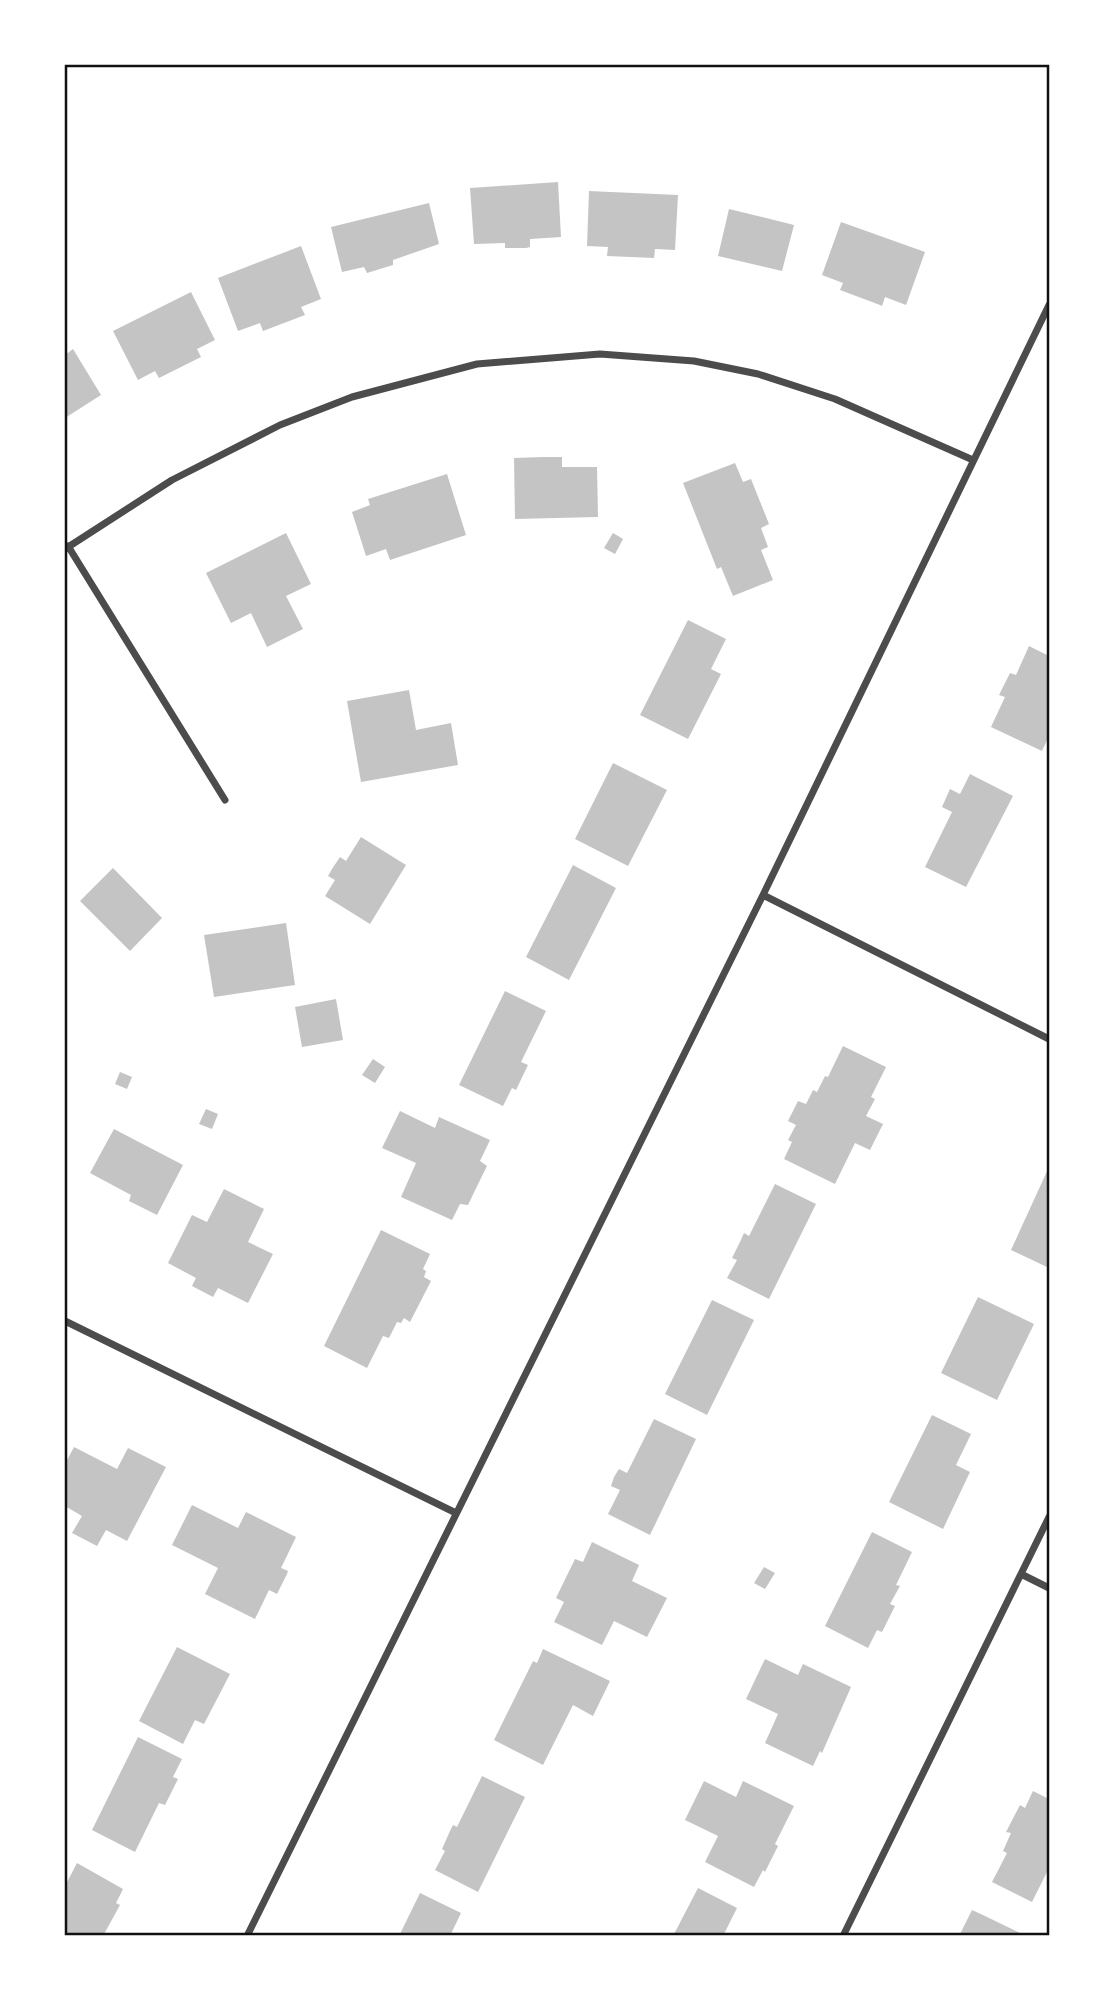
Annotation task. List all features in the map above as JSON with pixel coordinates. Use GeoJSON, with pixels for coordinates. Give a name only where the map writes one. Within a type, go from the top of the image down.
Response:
{"type":"FeatureCollection","features":[{"type":"Feature","properties":{"kind":"street"},"geometry":{"type":"LineString","coordinates":[[247,1936],[763,895],[1049,305]]}},
{"type":"Feature","properties":{"kind":"street"},"geometry":{"type":"LineString","coordinates":[[225,800],[66,547],[172,480],[280,425],[352,397],[477,364],[600,354],[694,361],[758,374],[835,399],[973,460]]}},
{"type":"Feature","properties":{"kind":"street"},"geometry":{"type":"LineString","coordinates":[[763,895],[1049,1039]]}},
{"type":"Feature","properties":{"kind":"street"},"geometry":{"type":"LineString","coordinates":[[65,1321],[456,1513]]}},
{"type":"Feature","properties":{"kind":"street"},"geometry":{"type":"LineString","coordinates":[[843,1936],[1049,1517]]}},
{"type":"Feature","properties":{"kind":"street"},"geometry":{"type":"LineString","coordinates":[[1021,1574],[1049,1588]]}},
{"type":"Feature","properties":{"kind":"building"},"geometry":{"type":"Polygon","coordinates":[[[558,182],[561,237],[530,239],[530,247],[526,248],[505,248],[505,243],[474,244],[470,188],[558,182]]]}},
{"type":"Feature","properties":{"kind":"building"},"geometry":{"type":"Polygon","coordinates":[[[589,191],[678,195],[675,250],[655,249],[654,258],[607,256],[608,247],[587,246],[589,191]]]}},
{"type":"Feature","properties":{"kind":"building"},"geometry":{"type":"Polygon","coordinates":[[[429,203],[439,244],[393,260],[393,265],[367,273],[364,267],[342,272],[331,227],[429,203]]]}},
{"type":"Feature","properties":{"kind":"building"},"geometry":{"type":"Polygon","coordinates":[[[729,209],[794,225],[782,271],[718,256],[729,209]]]}},
{"type":"Feature","properties":{"kind":"building"},"geometry":{"type":"Polygon","coordinates":[[[841,222],[925,252],[906,305],[885,297],[882,306],[840,290],[843,283],[822,275],[841,222]]]}},
{"type":"Feature","properties":{"kind":"building"},"geometry":{"type":"Polygon","coordinates":[[[301,246],[321,299],[301,307],[305,315],[263,331],[260,323],[238,331],[218,278],[301,246]]]}},
{"type":"Feature","properties":{"kind":"building"},"geometry":{"type":"Polygon","coordinates":[[[191,292],[215,340],[197,349],[201,357],[159,378],[155,371],[138,380],[113,331],[191,292]]]}},
{"type":"Feature","properties":{"kind":"building"},"geometry":{"type":"Polygon","coordinates":[[[73,349],[101,395],[65,418],[65,355],[73,349]]]}},
{"type":"Feature","properties":{"kind":"building"},"geometry":{"type":"Polygon","coordinates":[[[562,457],[562,467],[597,467],[598,517],[515,519],[514,458],[562,457]]]}},
{"type":"Feature","properties":{"kind":"building"},"geometry":{"type":"Polygon","coordinates":[[[735,463],[743,482],[751,479],[769,524],[761,528],[768,547],[761,550],[773,580],[733,596],[721,567],[717,569],[683,483],[735,463]]]}},
{"type":"Feature","properties":{"kind":"building"},"geometry":{"type":"Polygon","coordinates":[[[447,474],[466,535],[390,560],[386,549],[366,556],[352,512],[370,505],[368,499],[447,474]]]}},
{"type":"Feature","properties":{"kind":"building"},"geometry":{"type":"Polygon","coordinates":[[[286,533],[311,584],[286,596],[303,629],[267,647],[251,613],[231,623],[206,573],[286,533]]]}},
{"type":"Feature","properties":{"kind":"building"},"geometry":{"type":"Polygon","coordinates":[[[613,533],[623,539],[615,554],[604,548],[613,533]]]}},
{"type":"Feature","properties":{"kind":"building"},"geometry":{"type":"Polygon","coordinates":[[[688,620],[726,639],[711,669],[721,674],[688,739],[640,715],[688,620]]]}},
{"type":"Feature","properties":{"kind":"building"},"geometry":{"type":"Polygon","coordinates":[[[1029,646],[1049,656],[1049,736],[1042,751],[991,727],[1005,697],[999,695],[1010,673],[1016,675],[1029,646]]]}},
{"type":"Feature","properties":{"kind":"building"},"geometry":{"type":"Polygon","coordinates":[[[409,690],[416,730],[451,723],[458,765],[361,782],[347,701],[409,690]]]}},
{"type":"Feature","properties":{"kind":"building"},"geometry":{"type":"Polygon","coordinates":[[[613,763],[667,790],[628,866],[575,839],[613,763]]]}},
{"type":"Feature","properties":{"kind":"building"},"geometry":{"type":"Polygon","coordinates":[[[970,774],[1013,796],[966,887],[925,867],[952,812],[942,807],[950,789],[960,794],[970,774]]]}},
{"type":"Feature","properties":{"kind":"building"},"geometry":{"type":"Polygon","coordinates":[[[361,837],[406,865],[370,924],[325,896],[335,880],[328,876],[332,869],[340,857],[346,861],[361,837]]]}},
{"type":"Feature","properties":{"kind":"building"},"geometry":{"type":"Polygon","coordinates":[[[573,865],[616,888],[569,980],[526,957],[573,865]]]}},
{"type":"Feature","properties":{"kind":"building"},"geometry":{"type":"Polygon","coordinates":[[[113,868],[162,918],[130,951],[80,901],[113,868]]]}},
{"type":"Feature","properties":{"kind":"building"},"geometry":{"type":"Polygon","coordinates":[[[286,923],[295,985],[214,997],[204,935],[286,923]]]}},
{"type":"Feature","properties":{"kind":"building"},"geometry":{"type":"Polygon","coordinates":[[[505,991],[546,1011],[521,1062],[528,1065],[516,1090],[512,1088],[503,1106],[459,1085],[505,991]]]}},
{"type":"Feature","properties":{"kind":"building"},"geometry":{"type":"Polygon","coordinates":[[[336,999],[343,1040],[302,1047],[295,1007],[336,999]]]}},
{"type":"Feature","properties":{"kind":"building"},"geometry":{"type":"Polygon","coordinates":[[[843,1046],[886,1067],[871,1097],[875,1099],[866,1116],[883,1124],[870,1150],[855,1143],[835,1184],[784,1159],[792,1142],[788,1140],[796,1125],[788,1121],[798,1101],[806,1104],[813,1090],[817,1092],[825,1076],[828,1077],[843,1046]]]}},
{"type":"Feature","properties":{"kind":"building"},"geometry":{"type":"Polygon","coordinates":[[[373,1059],[385,1067],[375,1083],[362,1075],[373,1059]]]}},
{"type":"Feature","properties":{"kind":"building"},"geometry":{"type":"Polygon","coordinates":[[[120,1072],[132,1077],[127,1089],[115,1084],[120,1072]]]}},
{"type":"Feature","properties":{"kind":"building"},"geometry":{"type":"Polygon","coordinates":[[[206,1109],[218,1114],[212,1129],[199,1124],[206,1109]]]}},
{"type":"Feature","properties":{"kind":"building"},"geometry":{"type":"Polygon","coordinates":[[[400,1111],[435,1128],[439,1117],[490,1140],[480,1161],[487,1166],[468,1205],[460,1204],[452,1220],[401,1197],[416,1163],[382,1148],[400,1111]]]}},
{"type":"Feature","properties":{"kind":"building"},"geometry":{"type":"Polygon","coordinates":[[[114,1129],[183,1165],[157,1215],[129,1201],[131,1195],[90,1173],[114,1129]]]}},
{"type":"Feature","properties":{"kind":"building"},"geometry":{"type":"Polygon","coordinates":[[[1049,1167],[1049,1268],[1011,1250],[1049,1167]]]}},
{"type":"Feature","properties":{"kind":"building"},"geometry":{"type":"Polygon","coordinates":[[[775,1184],[816,1204],[769,1299],[727,1278],[737,1260],[732,1258],[744,1233],[749,1236],[775,1184]]]}},
{"type":"Feature","properties":{"kind":"building"},"geometry":{"type":"Polygon","coordinates":[[[224,1189],[264,1209],[248,1242],[273,1254],[248,1303],[218,1288],[213,1297],[192,1286],[196,1278],[168,1263],[192,1215],[207,1222],[224,1189]]]}},
{"type":"Feature","properties":{"kind":"building"},"geometry":{"type":"Polygon","coordinates":[[[381,1230],[430,1254],[423,1269],[426,1271],[424,1277],[431,1281],[410,1322],[404,1318],[401,1323],[397,1322],[389,1338],[383,1336],[367,1368],[324,1346],[381,1230]]]}},
{"type":"Feature","properties":{"kind":"building"},"geometry":{"type":"Polygon","coordinates":[[[978,1297],[1034,1324],[997,1400],[941,1373],[978,1297]]]}},
{"type":"Feature","properties":{"kind":"building"},"geometry":{"type":"Polygon","coordinates":[[[712,1300],[754,1320],[707,1415],[665,1394],[712,1300]]]}},
{"type":"Feature","properties":{"kind":"building"},"geometry":{"type":"Polygon","coordinates":[[[932,1415],[971,1434],[956,1465],[970,1472],[943,1529],[889,1502],[932,1415]]]}},
{"type":"Feature","properties":{"kind":"building"},"geometry":{"type":"Polygon","coordinates":[[[654,1419],[696,1439],[650,1535],[608,1514],[620,1490],[611,1486],[614,1477],[619,1469],[627,1473],[654,1419]]]}},
{"type":"Feature","properties":{"kind":"building"},"geometry":{"type":"Polygon","coordinates":[[[74,1447],[117,1469],[128,1448],[166,1467],[127,1541],[106,1530],[97,1546],[72,1533],[82,1516],[65,1506],[65,1464],[74,1447]]]}},
{"type":"Feature","properties":{"kind":"building"},"geometry":{"type":"Polygon","coordinates":[[[192,1505],[238,1528],[246,1512],[296,1537],[281,1568],[288,1571],[277,1594],[269,1590],[255,1619],[205,1594],[218,1568],[172,1545],[192,1505]]]}},
{"type":"Feature","properties":{"kind":"building"},"geometry":{"type":"Polygon","coordinates":[[[872,1532],[912,1552],[896,1585],[900,1586],[890,1604],[895,1606],[882,1632],[877,1630],[868,1648],[825,1626],[872,1532]]]}},
{"type":"Feature","properties":{"kind":"building"},"geometry":{"type":"Polygon","coordinates":[[[592,1542],[639,1565],[632,1581],[667,1598],[647,1637],[614,1621],[602,1645],[554,1622],[564,1602],[556,1598],[575,1559],[583,1562],[592,1542]]]}},
{"type":"Feature","properties":{"kind":"building"},"geometry":{"type":"Polygon","coordinates":[[[764,1567],[775,1573],[765,1589],[754,1583],[764,1567]]]}},
{"type":"Feature","properties":{"kind":"building"},"geometry":{"type":"Polygon","coordinates":[[[177,1647],[230,1674],[204,1724],[195,1720],[183,1744],[139,1721],[177,1647]]]}},
{"type":"Feature","properties":{"kind":"building"},"geometry":{"type":"Polygon","coordinates":[[[543,1649],[610,1681],[593,1716],[573,1705],[543,1765],[494,1740],[533,1661],[537,1663],[543,1649]]]}},
{"type":"Feature","properties":{"kind":"building"},"geometry":{"type":"Polygon","coordinates":[[[765,1659],[798,1675],[803,1664],[851,1687],[822,1753],[820,1751],[813,1766],[765,1743],[778,1714],[746,1699],[765,1659]]]}},
{"type":"Feature","properties":{"kind":"building"},"geometry":{"type":"Polygon","coordinates":[[[138,1737],[182,1759],[173,1777],[178,1779],[165,1805],[159,1803],[135,1852],[92,1830],[138,1737]]]}},
{"type":"Feature","properties":{"kind":"building"},"geometry":{"type":"Polygon","coordinates":[[[482,1776],[525,1797],[478,1892],[435,1870],[445,1851],[442,1849],[453,1825],[457,1827],[482,1776]]]}},
{"type":"Feature","properties":{"kind":"building"},"geometry":{"type":"Polygon","coordinates":[[[704,1781],[736,1797],[743,1781],[794,1806],[775,1844],[778,1846],[754,1887],[705,1862],[718,1836],[685,1820],[704,1781]]]}},
{"type":"Feature","properties":{"kind":"building"},"geometry":{"type":"Polygon","coordinates":[[[1033,1791],[1049,1799],[1049,1868],[1032,1902],[992,1882],[1007,1853],[1003,1851],[1011,1833],[1006,1832],[1020,1805],[1025,1808],[1033,1791]]]}},
{"type":"Feature","properties":{"kind":"building"},"geometry":{"type":"Polygon","coordinates":[[[77,1863],[123,1889],[116,1903],[120,1905],[103,1936],[65,1936],[65,1886],[77,1863]]]}},
{"type":"Feature","properties":{"kind":"building"},"geometry":{"type":"Polygon","coordinates":[[[698,1888],[737,1908],[723,1936],[673,1936],[698,1888]]]}},
{"type":"Feature","properties":{"kind":"building"},"geometry":{"type":"Polygon","coordinates":[[[420,1893],[461,1913],[450,1936],[399,1936],[420,1893]]]}},
{"type":"Feature","properties":{"kind":"building"},"geometry":{"type":"Polygon","coordinates":[[[972,1910],[985,1916],[1026,1936],[959,1936],[972,1910]]]}}]}
